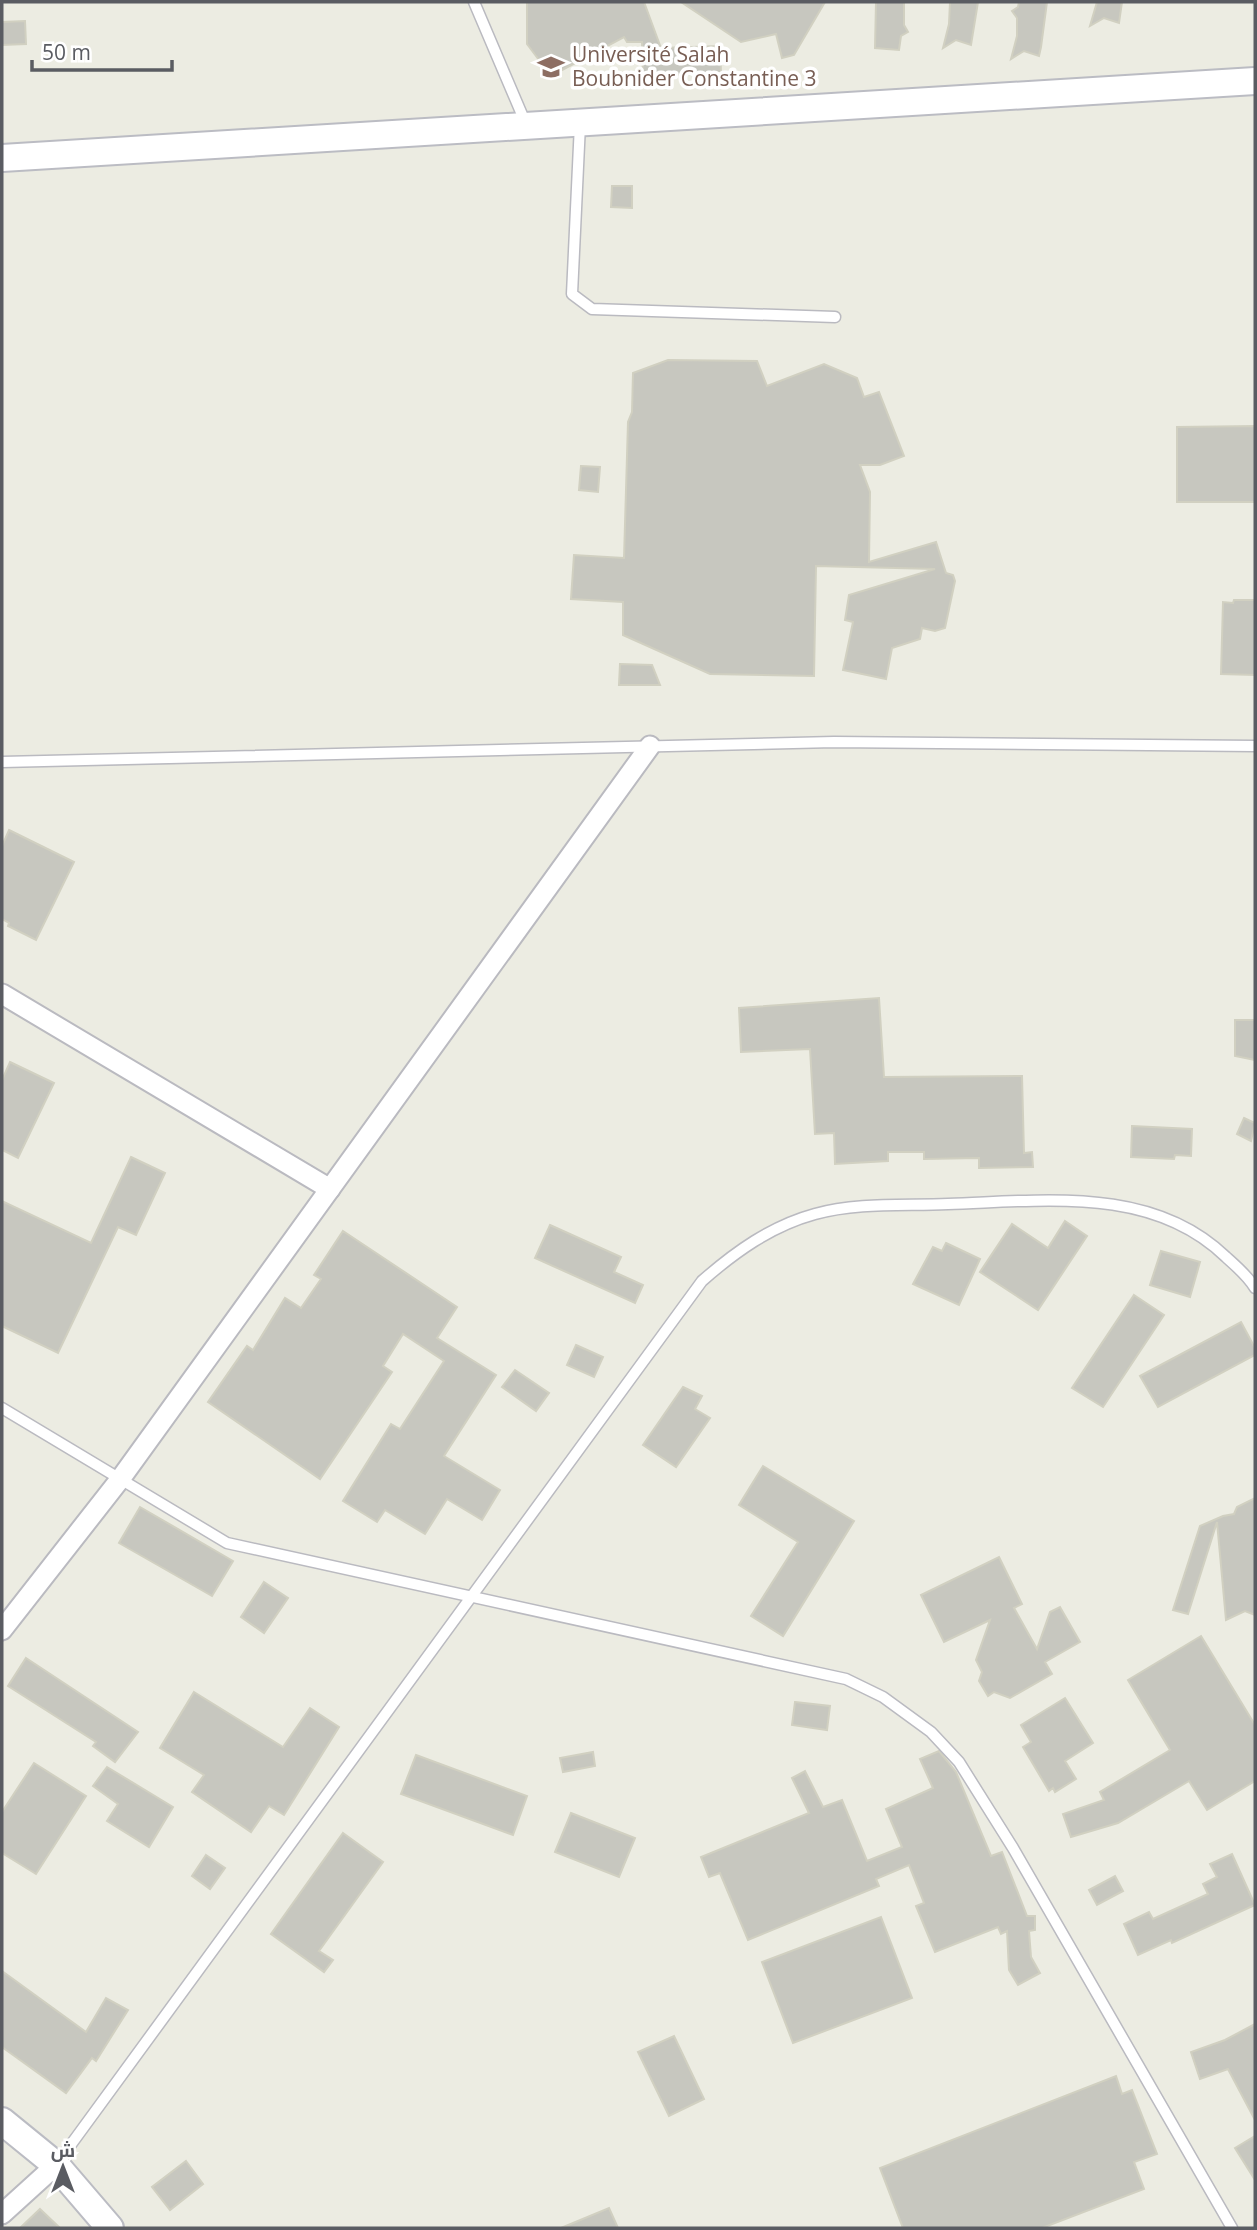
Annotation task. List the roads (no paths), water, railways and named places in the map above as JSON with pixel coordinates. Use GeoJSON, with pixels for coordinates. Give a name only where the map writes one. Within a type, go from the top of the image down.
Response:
{"type":"FeatureCollection","features":[{"type":"Feature","properties":{"kind":"main road"},"geometry":{"type":"LineString","coordinates":[[2,158],[1255,81]]}},
{"type":"Feature","properties":{"kind":"main road"},"geometry":{"type":"LineString","coordinates":[[2,2121],[110,2228]]}},
{"type":"Feature","properties":{"kind":"main road"},"geometry":{"type":"LineString","coordinates":[[2,2143],[50,2171],[86,2228]]}},
{"type":"Feature","properties":{"kind":"street"},"geometry":{"type":"LineString","coordinates":[[2,1630],[121,1478],[650,746]]}},
{"type":"Feature","properties":{"kind":"street"},"geometry":{"type":"LineString","coordinates":[[2,994],[330,1189]]}},
{"type":"Feature","properties":{"kind":"street"},"geometry":{"type":"LineString","coordinates":[[2,2214],[50,2171]]}},
{"type":"Feature","properties":{"kind":"lane"},"geometry":{"type":"LineString","coordinates":[[474,2],[527,127]]}},
{"type":"Feature","properties":{"kind":"lane"},"geometry":{"type":"LineString","coordinates":[[580,124],[572,295],[592,309],[835,317]]}},
{"type":"Feature","properties":{"kind":"lane"},"geometry":{"type":"LineString","coordinates":[[2,762],[834,742],[1255,746]]}},
{"type":"Feature","properties":{"kind":"lane"},"geometry":{"type":"LineString","coordinates":[[50,2171],[702,1281],[735,1252],[774,1230],[816,1214],[862,1207],[1044,1200],[1107,1202],[1157,1214],[1211,1242],[1255,1288]]}},
{"type":"Feature","properties":{"kind":"lane"},"geometry":{"type":"LineString","coordinates":[[2,1408],[228,1543],[846,1679],[883,1697],[930,1732],[959,1762],[1013,1848],[1232,2228]]}},
{"type":"Feature","properties":{"kind":"place","name":"Université Salah Boubnider Constantine 3"},"geometry":{"type":"Point","coordinates":[551,67]}}]}
